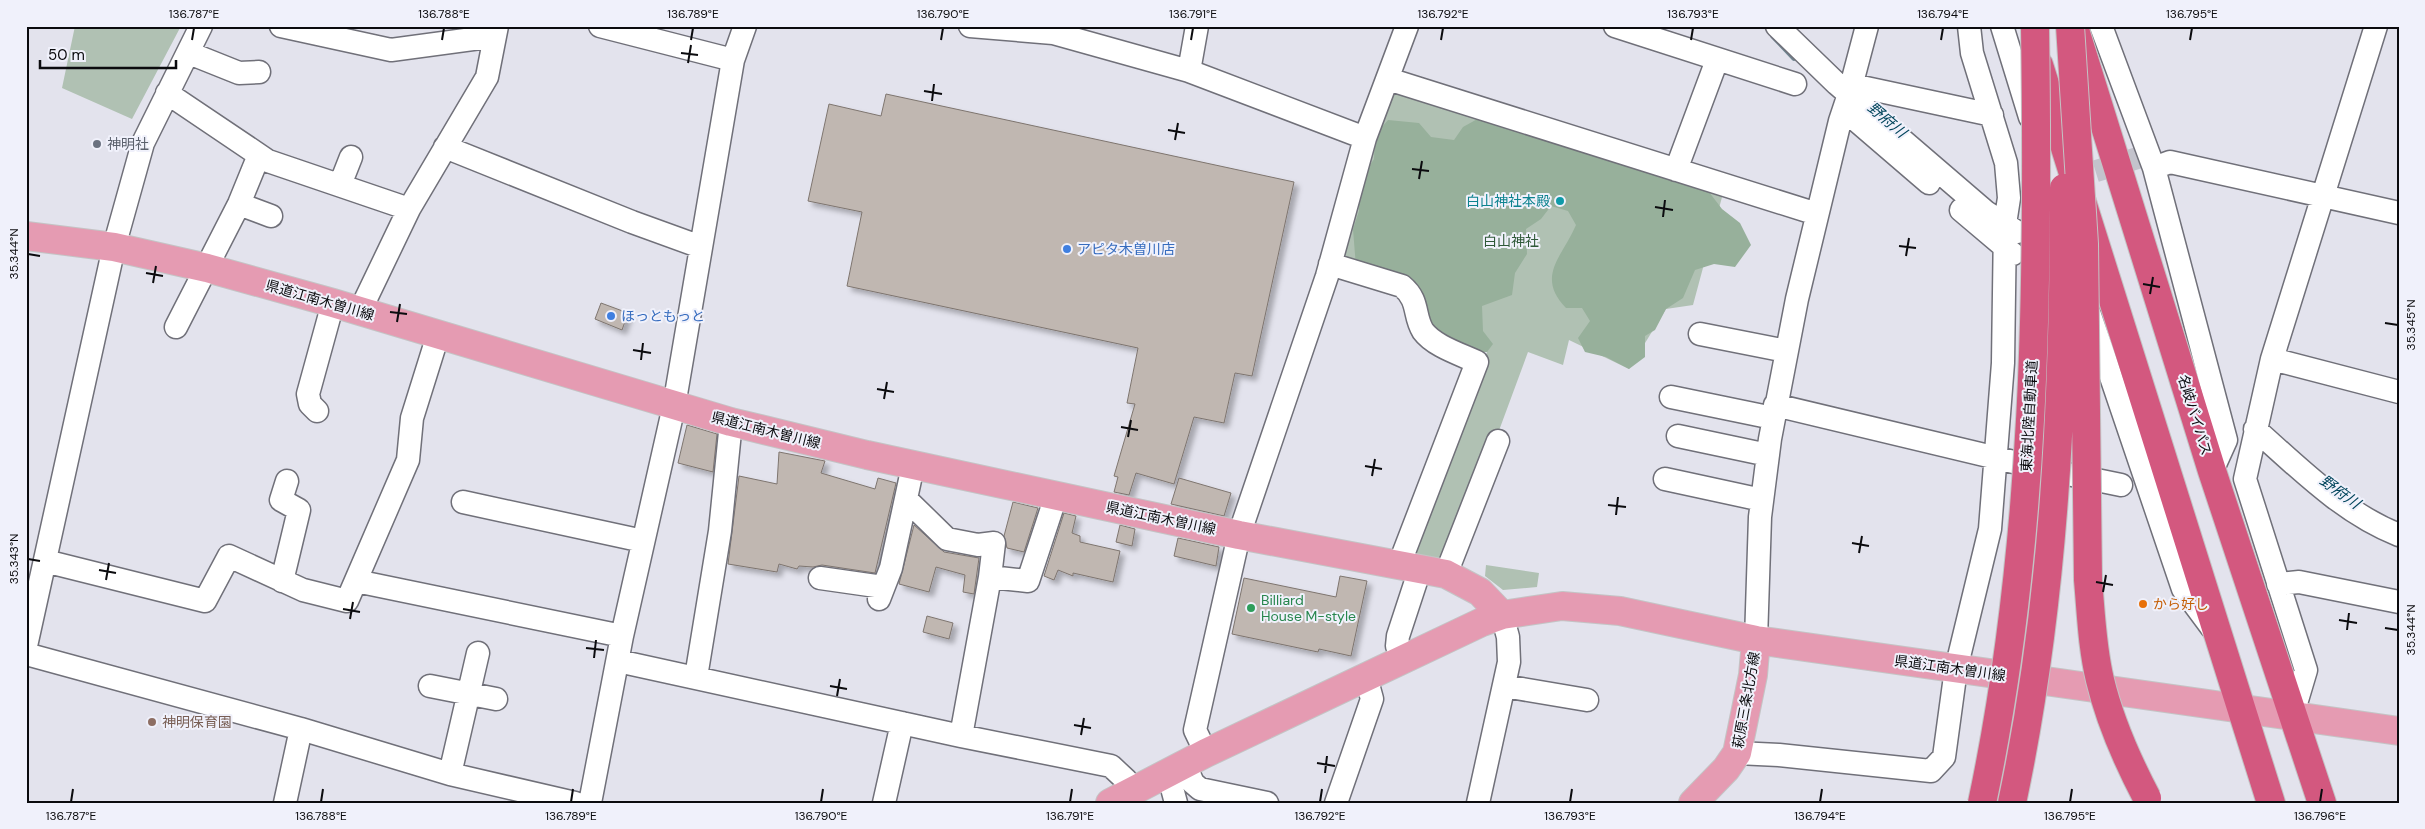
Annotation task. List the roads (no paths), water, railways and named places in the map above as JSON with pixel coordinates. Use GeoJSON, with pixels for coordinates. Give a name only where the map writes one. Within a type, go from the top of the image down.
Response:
{"type":"FeatureCollection","features":[{"type":"Feature","properties":{"kind":"highway"},"geometry":{"type":"LineString","coordinates":[[2028,26],[2126,346],[2271,803]]}},
{"type":"Feature","properties":{"kind":"highway","name":"東海北陸自動車道"},"geometry":{"type":"LineString","coordinates":[[1982,803],[2013,612],[2029,449],[2037,246],[2035,26]]}},
{"type":"Feature","properties":{"kind":"highway","name":"東海北陸自動車道"},"geometry":{"type":"LineString","coordinates":[[2012,803],[2043,616],[2058,451],[2064,249],[2062,26]]}},
{"type":"Feature","properties":{"kind":"highway"},"geometry":{"type":"LineString","coordinates":[[2070,26],[2084,244],[2088,580],[2092,633],[2100,680],[2112,719],[2126,758],[2148,800]]}},
{"type":"Feature","properties":{"kind":"highway","name":"名岐バイパス"},"geometry":{"type":"LineString","coordinates":[[2074,26],[2212,470],[2292,717],[2322,803]]}},
{"type":"Feature","properties":{"kind":"highway"},"geometry":{"type":"LineString","coordinates":[[1970,803],[2021,529]]}},
{"type":"Feature","properties":{"kind":"main road","name":"県道江南木曽川線"},"geometry":{"type":"LineString","coordinates":[[26,236],[114,247],[207,268],[334,303],[731,422],[913,466],[1239,535],[1446,574],[1480,592],[1502,615]]}},
{"type":"Feature","properties":{"kind":"main road","name":"県道江南木曽川線"},"geometry":{"type":"LineString","coordinates":[[1122,797],[1404,658],[1482,622],[1502,615],[1562,606],[1620,611],[1756,640],[2399,732]]}},
{"type":"Feature","properties":{"kind":"main road","name":"萩原三条北方線"},"geometry":{"type":"LineString","coordinates":[[1693,803],[1726,769],[1737,753],[1753,675],[1756,640]]}},
{"type":"Feature","properties":{"kind":"street"},"geometry":{"type":"LineString","coordinates":[[26,646],[114,247],[142,142],[189,53],[201,26]]}},
{"type":"Feature","properties":{"kind":"street"},"geometry":{"type":"LineString","coordinates":[[281,26],[365,35],[391,50],[496,31],[487,77],[445,147],[402,207],[360,311]]}},
{"type":"Feature","properties":{"kind":"street"},"geometry":{"type":"LineString","coordinates":[[600,26],[734,60]]}},
{"type":"Feature","properties":{"kind":"street"},"geometry":{"type":"LineString","coordinates":[[590,803],[622,636],[674,406],[734,60],[745,26]]}},
{"type":"Feature","properties":{"kind":"street"},"geometry":{"type":"LineString","coordinates":[[970,26],[1053,33],[1189,71],[1365,138]]}},
{"type":"Feature","properties":{"kind":"street"},"geometry":{"type":"LineString","coordinates":[[1189,71],[1197,26]]}},
{"type":"Feature","properties":{"kind":"street"},"geometry":{"type":"LineString","coordinates":[[1176,803],[1195,730],[1239,535],[1330,264],[1365,138],[1407,26]]}},
{"type":"Feature","properties":{"kind":"street"},"geometry":{"type":"LineString","coordinates":[[1615,26],[1795,84]]}},
{"type":"Feature","properties":{"kind":"street"},"geometry":{"type":"LineString","coordinates":[[1777,26],[1847,99],[2012,241]]}},
{"type":"Feature","properties":{"kind":"street"},"geometry":{"type":"LineString","coordinates":[[1756,640],[1762,500],[1774,412],[1816,214],[1867,26]]}},
{"type":"Feature","properties":{"kind":"street"},"geometry":{"type":"LineString","coordinates":[[1737,753],[1779,755],[1931,771],[1944,757],[1956,669],[1990,529],[2012,241],[2018,196],[1972,53],[1969,26]]}},
{"type":"Feature","properties":{"kind":"street"},"geometry":{"type":"LineString","coordinates":[[2002,26],[2103,355],[2183,588],[2220,638]]}},
{"type":"Feature","properties":{"kind":"street"},"geometry":{"type":"LineString","coordinates":[[2101,26],[2148,159],[2226,440],[2212,470]]}},
{"type":"Feature","properties":{"kind":"street"},"geometry":{"type":"LineString","coordinates":[[2292,717],[2306,670],[2245,478],[2272,359],[2376,26]]}},
{"type":"Feature","properties":{"kind":"street"},"geometry":{"type":"LineString","coordinates":[[189,53],[239,73],[259,72]]}},
{"type":"Feature","properties":{"kind":"street"},"geometry":{"type":"LineString","coordinates":[[1676,170],[1717,60]]}},
{"type":"Feature","properties":{"kind":"street"},"geometry":{"type":"LineString","coordinates":[[1388,79],[1816,214]]}},
{"type":"Feature","properties":{"kind":"street"},"geometry":{"type":"LineString","coordinates":[[167,93],[268,160],[402,207]]}},
{"type":"Feature","properties":{"kind":"street"},"geometry":{"type":"LineString","coordinates":[[1847,99],[1992,115]]}},
{"type":"Feature","properties":{"kind":"street"},"geometry":{"type":"LineString","coordinates":[[445,147],[632,222],[701,247]]}},
{"type":"Feature","properties":{"kind":"street"},"geometry":{"type":"LineString","coordinates":[[176,327],[240,204],[260,155]]}},
{"type":"Feature","properties":{"kind":"street"},"geometry":{"type":"LineString","coordinates":[[340,185],[351,157]]}},
{"type":"Feature","properties":{"kind":"street"},"geometry":{"type":"LineString","coordinates":[[2148,159],[2322,194],[2399,213]]}},
{"type":"Feature","properties":{"kind":"street"},"geometry":{"type":"LineString","coordinates":[[388,183],[402,207]]}},
{"type":"Feature","properties":{"kind":"street"},"geometry":{"type":"LineString","coordinates":[[240,204],[271,216]]}},
{"type":"Feature","properties":{"kind":"street"},"geometry":{"type":"LineString","coordinates":[[1330,264],[1402,286],[1412,294],[1422,330],[1430,339],[1476,362],[1410,567],[1397,646],[1404,658]]}},
{"type":"Feature","properties":{"kind":"street"},"geometry":{"type":"LineString","coordinates":[[317,411],[310,404],[308,394],[334,303]]}},
{"type":"Feature","properties":{"kind":"street"},"geometry":{"type":"LineString","coordinates":[[1700,334],[1786,351]]}},
{"type":"Feature","properties":{"kind":"street"},"geometry":{"type":"LineString","coordinates":[[45,561],[205,601],[229,556],[303,590],[347,601],[408,460],[412,418],[438,335]]}},
{"type":"Feature","properties":{"kind":"street"},"geometry":{"type":"LineString","coordinates":[[2272,359],[2399,392]]}},
{"type":"Feature","properties":{"kind":"street"},"geometry":{"type":"LineString","coordinates":[[1671,397],[1774,412],[1996,456],[2043,469],[2121,485]]}},
{"type":"Feature","properties":{"kind":"street"},"geometry":{"type":"LineString","coordinates":[[696,677],[720,531],[731,422]]}},
{"type":"Feature","properties":{"kind":"street"},"geometry":{"type":"LineString","coordinates":[[2255,429],[2358,515],[2399,535]]}},
{"type":"Feature","properties":{"kind":"street"},"geometry":{"type":"LineString","coordinates":[[1678,436],[1768,454]]}},
{"type":"Feature","properties":{"kind":"street"},"geometry":{"type":"LineString","coordinates":[[1446,574],[1498,441]]}},
{"type":"Feature","properties":{"kind":"street"},"geometry":{"type":"LineString","coordinates":[[820,578],[881,593],[891,568],[913,466]]}},
{"type":"Feature","properties":{"kind":"street"},"geometry":{"type":"LineString","coordinates":[[1665,479],[1762,500]]}},
{"type":"Feature","properties":{"kind":"street"},"geometry":{"type":"LineString","coordinates":[[282,580],[299,510],[281,500],[287,481]]}},
{"type":"Feature","properties":{"kind":"street"},"geometry":{"type":"LineString","coordinates":[[990,577],[1028,581],[1056,496]]}},
{"type":"Feature","properties":{"kind":"street"},"geometry":{"type":"LineString","coordinates":[[906,499],[947,539],[978,545],[994,543],[990,577],[961,736]]}},
{"type":"Feature","properties":{"kind":"street"},"geometry":{"type":"LineString","coordinates":[[462,502],[643,541]]}},
{"type":"Feature","properties":{"kind":"street"},"geometry":{"type":"LineString","coordinates":[[356,581],[622,636]]}},
{"type":"Feature","properties":{"kind":"street"},"geometry":{"type":"LineString","coordinates":[[2278,584],[2299,582],[2399,602]]}},
{"type":"Feature","properties":{"kind":"street"},"geometry":{"type":"LineString","coordinates":[[1478,803],[1509,662],[1508,637],[1502,615]]}},
{"type":"Feature","properties":{"kind":"street"},"geometry":{"type":"LineString","coordinates":[[450,774],[478,653]]}},
{"type":"Feature","properties":{"kind":"street"},"geometry":{"type":"LineString","coordinates":[[26,654],[301,729],[450,774],[575,803]]}},
{"type":"Feature","properties":{"kind":"street"},"geometry":{"type":"LineString","coordinates":[[618,661],[961,736],[1110,766],[1126,780],[1122,797]]}},
{"type":"Feature","properties":{"kind":"street"},"geometry":{"type":"LineString","coordinates":[[1336,803],[1372,699],[1366,677]]}},
{"type":"Feature","properties":{"kind":"street"},"geometry":{"type":"LineString","coordinates":[[430,686],[496,700]]}},
{"type":"Feature","properties":{"kind":"street"},"geometry":{"type":"LineString","coordinates":[[1504,686],[1587,700]]}},
{"type":"Feature","properties":{"kind":"street"},"geometry":{"type":"LineString","coordinates":[[884,803],[902,723]]}},
{"type":"Feature","properties":{"kind":"street"},"geometry":{"type":"LineString","coordinates":[[285,803],[301,729]]}},
{"type":"Feature","properties":{"kind":"street"},"geometry":{"type":"LineString","coordinates":[[1186,764],[1193,783],[1200,789],[1267,803]]}},
{"type":"Feature","properties":{"kind":"street"},"geometry":{"type":"LineString","coordinates":[[2310,768],[2334,803]]}},
{"type":"Feature","properties":{"kind":"waterway","name":"野府川"},"geometry":{"type":"LineString","coordinates":[[1773,36],[1794,58]]}},
{"type":"Feature","properties":{"kind":"tunnel"},"geometry":{"type":"LineString","coordinates":[[2064,181],[2141,157]]}},
{"type":"Feature","properties":{"kind":"place","name":"神明社"},"geometry":{"type":"Point","coordinates":[97,144]}},
{"type":"Feature","properties":{"kind":"place","name":"白山神社本殿"},"geometry":{"type":"Point","coordinates":[1560,201]}},
{"type":"Feature","properties":{"kind":"place","name":"アピタ木曽川店"},"geometry":{"type":"Point","coordinates":[1067,249]}},
{"type":"Feature","properties":{"kind":"place","name":"ほっともっと"},"geometry":{"type":"Point","coordinates":[611,316]}},
{"type":"Feature","properties":{"kind":"place","name":"から好し"},"geometry":{"type":"Point","coordinates":[2143,604]}},
{"type":"Feature","properties":{"kind":"place","name":"Billiard House M-style"},"geometry":{"type":"Point","coordinates":[1251,608]}},
{"type":"Feature","properties":{"kind":"place","name":"神明保育園"},"geometry":{"type":"Point","coordinates":[152,722]}},
{"type":"Feature","properties":{"kind":"park label","name":"白山神社"},"geometry":{"type":"Point","coordinates":[1511,241]}}]}
